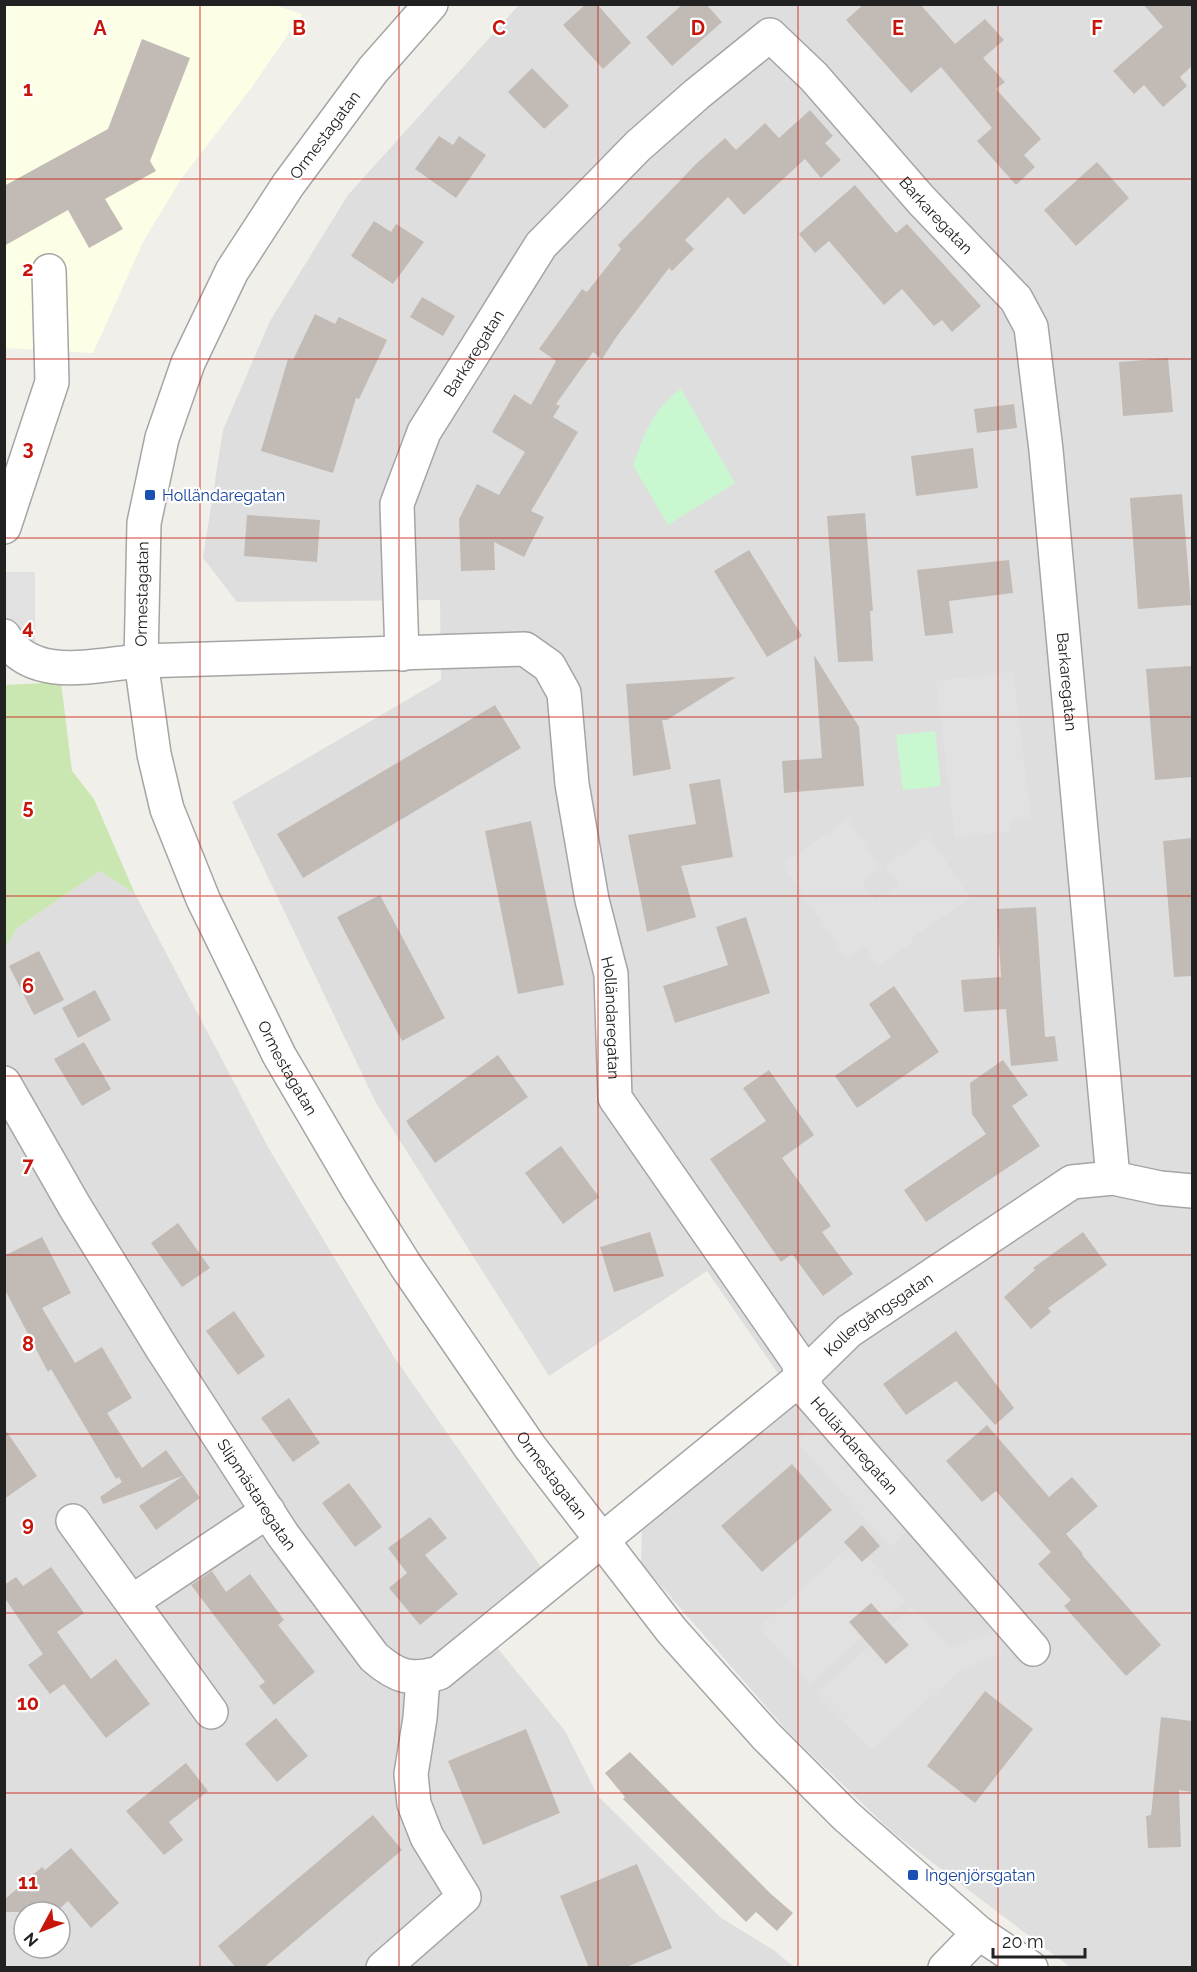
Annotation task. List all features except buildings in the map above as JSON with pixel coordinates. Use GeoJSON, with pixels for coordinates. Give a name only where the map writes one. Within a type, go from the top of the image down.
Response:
{"type":"FeatureCollection","features":[{"type":"Feature","properties":{"kind":"street","name":"Ormestagatan"},"geometry":{"type":"LineString","coordinates":[[431,4],[373,70],[288,185],[232,271],[188,363],[162,438],[144,523],[141,661],[154,754],[167,809],[203,899],[279,1055],[406,1266],[530,1447],[672,1631],[766,1736],[846,1816],[980,1934],[1031,1968]]}},
{"type":"Feature","properties":{"kind":"street","name":"Barkaregatan"},"geometry":{"type":"LineString","coordinates":[[402,654],[397,504],[424,432],[541,245],[638,146],[697,94],[770,35],[814,77],[922,201],[1016,299],[1031,327],[1047,462],[1113,1178]]}},
{"type":"Feature","properties":{"kind":"street"},"geometry":{"type":"LineString","coordinates":[[4,527],[52,382],[49,271]]}},
{"type":"Feature","properties":{"kind":"street","name":"Holländaregatan"},"geometry":{"type":"LineString","coordinates":[[4,636],[25,657],[51,668],[80,668],[141,661],[525,650],[549,666],[564,693],[574,795],[592,900],[611,974],[615,1098],[797,1360],[808,1392],[1033,1649]]}},
{"type":"Feature","properties":{"kind":"street","name":"Slipmästaregatan"},"geometry":{"type":"LineString","coordinates":[[4,1083],[75,1207],[150,1330],[283,1535],[374,1657],[391,1672],[407,1677],[423,1677]]}},
{"type":"Feature","properties":{"kind":"street","name":"Kollergångsgatan"},"geometry":{"type":"LineString","coordinates":[[603,1540],[802,1377],[849,1330],[1072,1182],[1113,1178],[1160,1188],[1192,1191]]}},
{"type":"Feature","properties":{"kind":"street"},"geometry":{"type":"LineString","coordinates":[[133,1601],[268,1510]]}},
{"type":"Feature","properties":{"kind":"street"},"geometry":{"type":"LineString","coordinates":[[74,1521],[211,1712]]}},
{"type":"Feature","properties":{"kind":"street"},"geometry":{"type":"LineString","coordinates":[[383,1968],[464,1897],[427,1837],[414,1804],[411,1774],[420,1718],[423,1677],[439,1674],[603,1540]]}},
{"type":"Feature","properties":{"kind":"street"},"geometry":{"type":"LineString","coordinates":[[945,1968],[980,1934]]}},
{"type":"Feature","properties":{"kind":"shaded area"},"geometry":{"type":"Polygon","coordinates":[[[271,4],[302,14],[252,87],[181,179],[143,242],[93,353],[5,348],[4,5],[271,4]]]}},
{"type":"Feature","properties":{"kind":"shaded area"},"geometry":{"type":"Polygon","coordinates":[[[519,5],[1192,5],[1192,1967],[1070,1967],[892,1832],[789,1733],[641,1563],[642,1531],[797,1401],[707,1271],[549,1376],[376,1103],[232,802],[441,680],[440,600],[237,602],[203,558],[223,430],[270,321],[348,195],[519,5]]]}},
{"type":"Feature","properties":{"kind":"shaded area"},"geometry":{"type":"Polygon","coordinates":[[[5,572],[35,572],[35,644],[5,644],[5,572]]]}},
{"type":"Feature","properties":{"kind":"shaded area"},"geometry":{"type":"Polygon","coordinates":[[[1013,672],[1031,818],[1010,820],[1011,831],[955,838],[936,681],[1013,672]]]}},
{"type":"Feature","properties":{"kind":"shaded area"},"geometry":{"type":"Polygon","coordinates":[[[848,819],[881,868],[862,881],[875,901],[899,886],[885,865],[929,836],[971,898],[912,937],[914,941],[878,966],[864,946],[846,958],[782,864],[848,819]]]}},
{"type":"Feature","properties":{"kind":"shaded area"},"geometry":{"type":"Polygon","coordinates":[[[100,871],[135,894],[269,1149],[394,1357],[543,1570],[477,1623],[565,1731],[598,1796],[720,1917],[775,1951],[794,1967],[5,1967],[4,948],[17,928],[100,871]]]}},
{"type":"Feature","properties":{"kind":"shaded area"},"geometry":{"type":"Polygon","coordinates":[[[815,1425],[908,1531],[890,1547],[796,1441],[815,1425]]]}},
{"type":"Feature","properties":{"kind":"shaded area"},"geometry":{"type":"Polygon","coordinates":[[[849,1547],[862,1562],[867,1557],[906,1601],[885,1619],[871,1603],[849,1622],[862,1637],[810,1684],[759,1627],[849,1547]]]}},
{"type":"Feature","properties":{"kind":"shaded area"},"geometry":{"type":"Polygon","coordinates":[[[912,1606],[949,1647],[996,1631],[1003,1654],[962,1669],[872,1750],[817,1693],[870,1646],[886,1664],[908,1645],[891,1625],[912,1606]]]}},
{"type":"Feature","properties":{"kind":"green space"},"geometry":{"type":"Polygon","coordinates":[[[681,389],[735,483],[668,525],[633,465],[656,414],[681,389]]]}},
{"type":"Feature","properties":{"kind":"green space"},"geometry":{"type":"Polygon","coordinates":[[[61,682],[72,771],[94,799],[135,894],[100,871],[17,928],[5,948],[5,685],[61,682]]]}},
{"type":"Feature","properties":{"kind":"green space"},"geometry":{"type":"Polygon","coordinates":[[[935,731],[941,786],[903,790],[896,735],[935,731]]]}},
{"type":"Feature","properties":{"kind":"place","name":"Holländaregatan"},"geometry":{"type":"Point","coordinates":[150,495]}},
{"type":"Feature","properties":{"kind":"place","name":"Ingenjörsgatan"},"geometry":{"type":"Point","coordinates":[913,1875]}}]}
